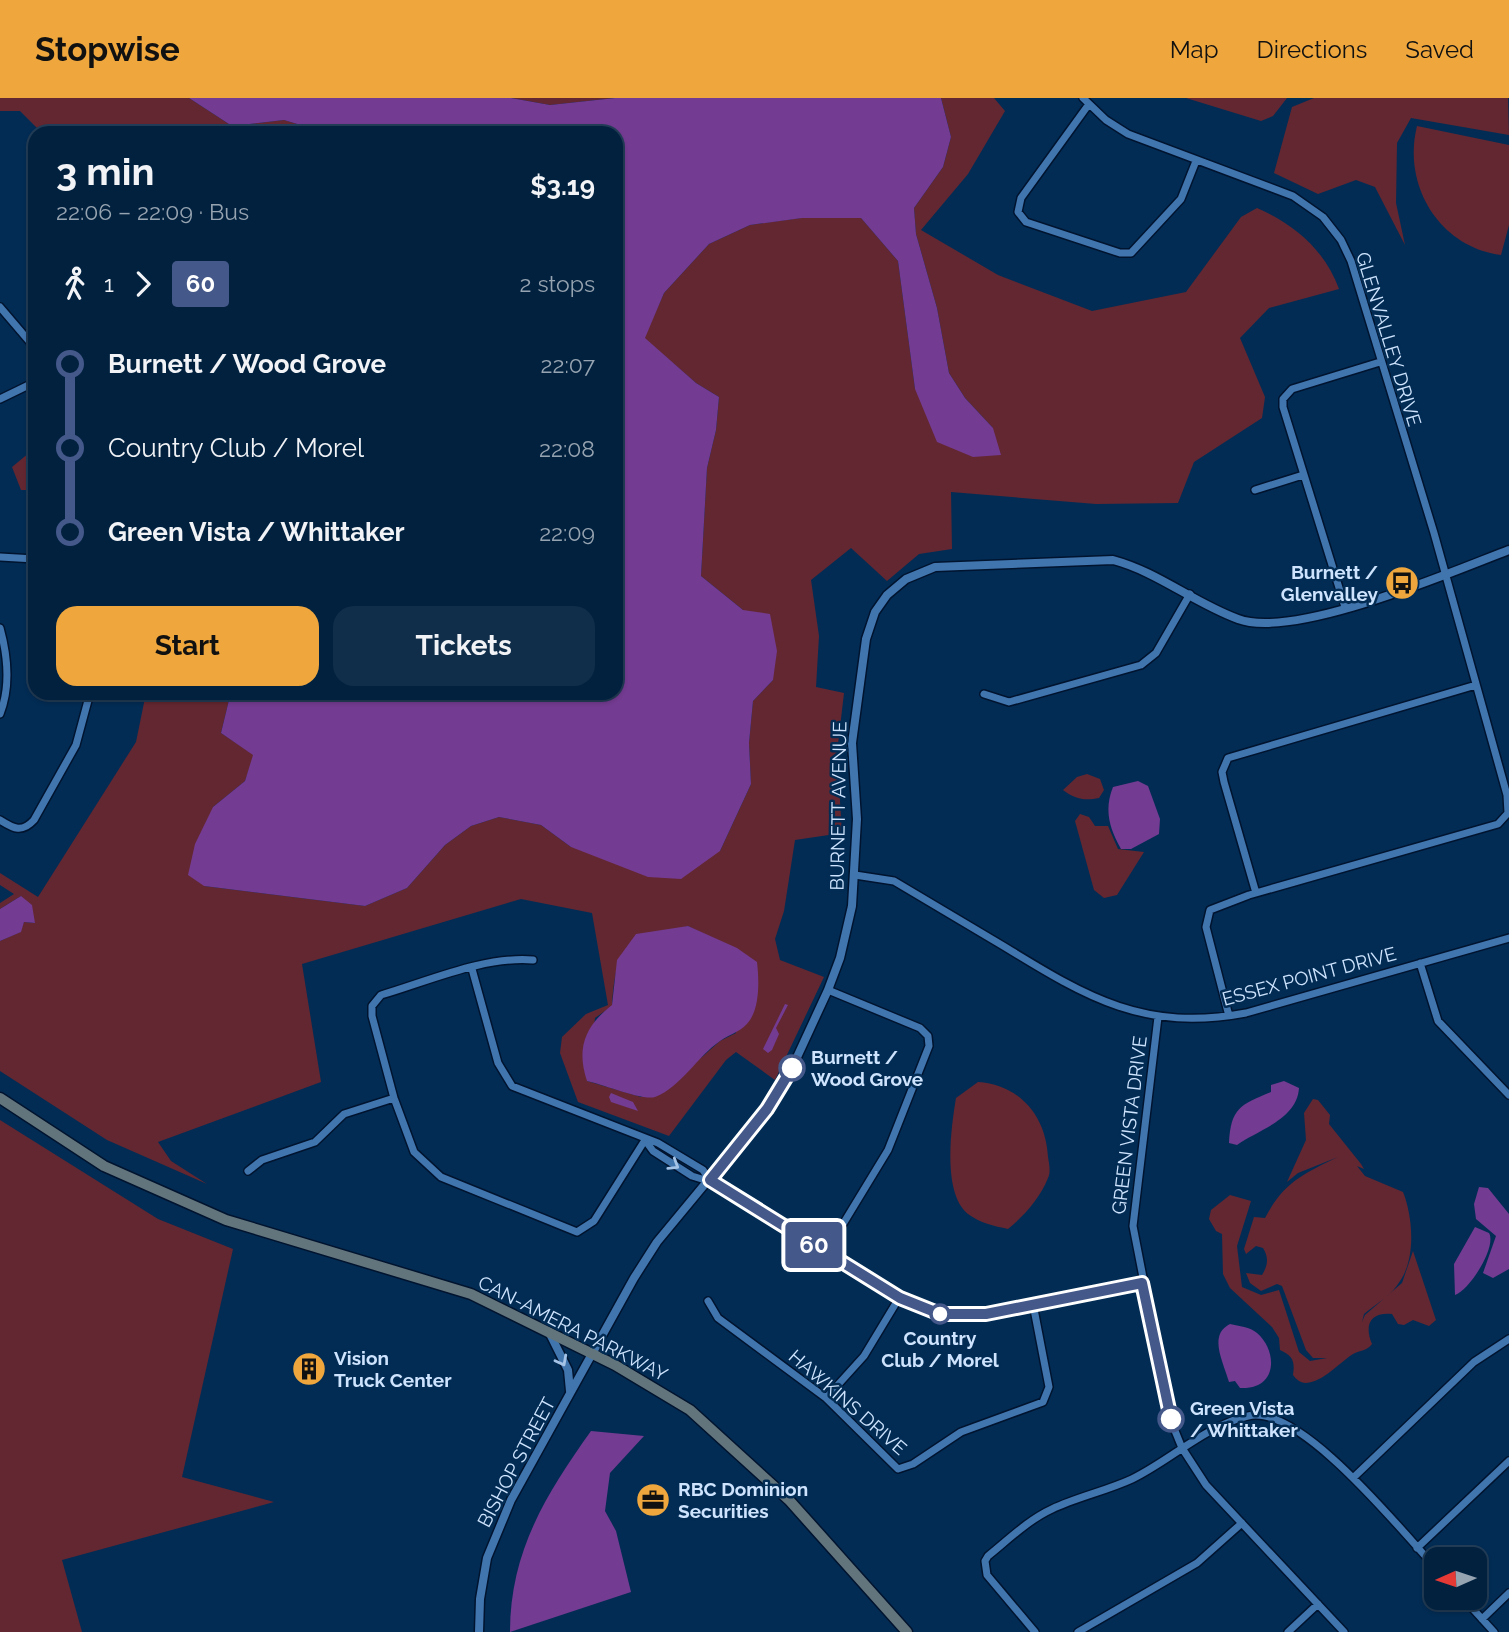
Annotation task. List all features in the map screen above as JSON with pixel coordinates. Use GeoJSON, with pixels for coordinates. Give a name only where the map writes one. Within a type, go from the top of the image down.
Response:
{"type":"FeatureCollection","features":[{"type":"Feature","properties":{"kind":"main road","name":"CAN-AMERA PARKWAY"},"geometry":{"type":"LineString","coordinates":[[0,1098],[104,1166],[226,1220],[471,1294],[593,1354],[690,1410],[789,1500],[906,1632]]}},
{"type":"Feature","properties":{"kind":"street","name":"GLENVALLEY DRIVE"},"geometry":{"type":"LineString","coordinates":[[1086,101],[1128,134],[1293,196],[1323,217],[1341,240],[1351,261],[1445,575],[1507,795],[1505,819],[1498,824],[1256,893]]}},
{"type":"Feature","properties":{"kind":"street"},"geometry":{"type":"LineString","coordinates":[[1086,101],[1021,198],[1018,212],[1026,222],[1120,253],[1131,253],[1181,199],[1196,161]]}},
{"type":"Feature","properties":{"kind":"street"},"geometry":{"type":"LineString","coordinates":[[0,307],[28,340]]}},
{"type":"Feature","properties":{"kind":"street"},"geometry":{"type":"LineString","coordinates":[[1345,607],[1283,407],[1287,392],[1380,362]]}},
{"type":"Feature","properties":{"kind":"street"},"geometry":{"type":"LineString","coordinates":[[0,399],[28,385]]}},
{"type":"Feature","properties":{"kind":"street"},"geometry":{"type":"LineString","coordinates":[[1255,490],[1303,475]]}},
{"type":"Feature","properties":{"kind":"street","name":"BURNETT AVENUE"},"geometry":{"type":"LineString","coordinates":[[593,1354],[657,1242],[710,1180],[779,1090],[828,990],[848,929],[856,875],[857,819],[852,743],[866,639],[875,612],[887,595],[919,572],[948,564],[1113,560],[1137,566],[1237,619],[1266,625],[1292,622],[1345,607],[1445,575],[1509,550]]}},
{"type":"Feature","properties":{"kind":"street"},"geometry":{"type":"LineString","coordinates":[[0,556],[28,558]]}},
{"type":"Feature","properties":{"kind":"street"},"geometry":{"type":"LineString","coordinates":[[984,694],[1009,702],[1141,665],[1156,653],[1191,594]]}},
{"type":"Feature","properties":{"kind":"street"},"geometry":{"type":"LineString","coordinates":[[0,628],[7,671],[7,693],[0,714]]}},
{"type":"Feature","properties":{"kind":"street"},"geometry":{"type":"LineString","coordinates":[[1229,1016],[1205,921],[1216,905],[1256,893],[1222,772],[1228,758],[1476,685]]}},
{"type":"Feature","properties":{"kind":"street"},"geometry":{"type":"LineString","coordinates":[[0,820],[20,830],[27,828],[34,820],[76,745],[88,700]]}},
{"type":"Feature","properties":{"kind":"street","name":"ESSEX POINT DRIVE"},"geometry":{"type":"LineString","coordinates":[[856,875],[894,881],[1100,1002],[1158,1017],[1229,1016],[1509,938]]}},
{"type":"Feature","properties":{"kind":"street"},"geometry":{"type":"LineString","coordinates":[[533,960],[515,959],[472,969],[382,995],[372,1006],[394,1098],[407,1139],[430,1169],[462,1187],[568,1231],[585,1230],[594,1221],[645,1140]]}},
{"type":"Feature","properties":{"kind":"street"},"geometry":{"type":"LineString","coordinates":[[1420,963],[1438,1021],[1509,1096]]}},
{"type":"Feature","properties":{"kind":"street"},"geometry":{"type":"LineString","coordinates":[[472,969],[498,1063],[512,1086],[645,1140],[653,1151],[692,1176],[710,1180],[900,1298],[940,1314],[963,1316],[1142,1283]]}},
{"type":"Feature","properties":{"kind":"street"},"geometry":{"type":"LineString","coordinates":[[826,1252],[888,1150],[929,1046],[928,1036],[920,1028],[828,990]]}},
{"type":"Feature","properties":{"kind":"street","name":"GREEN VISTA DRIVE"},"geometry":{"type":"LineString","coordinates":[[1158,1017],[1134,1211],[1142,1283],[1171,1421],[1182,1448],[1206,1485],[1344,1632]]}},
{"type":"Feature","properties":{"kind":"street"},"geometry":{"type":"LineString","coordinates":[[248,1171],[262,1160],[315,1142],[344,1114],[394,1098]]}},
{"type":"Feature","properties":{"kind":"street"},"geometry":{"type":"LineString","coordinates":[[826,1398],[864,1356],[900,1298]]}},
{"type":"Feature","properties":{"kind":"street","name":"HAWKINS DRIVE"},"geometry":{"type":"LineString","coordinates":[[708,1301],[718,1318],[826,1398],[890,1464],[905,1468],[961,1432],[1043,1402],[1049,1387],[1033,1304]]}},
{"type":"Feature","properties":{"kind":"street"},"geometry":{"type":"LineString","coordinates":[[549,1332],[568,1370],[570,1392]]}},
{"type":"Feature","properties":{"kind":"street"},"geometry":{"type":"LineString","coordinates":[[1353,1478],[1474,1362],[1509,1339]]}},
{"type":"Feature","properties":{"kind":"street","name":"BISHOP STREET"},"geometry":{"type":"LineString","coordinates":[[479,1632],[483,1577],[494,1537],[570,1392],[593,1354]]}},
{"type":"Feature","properties":{"kind":"street"},"geometry":{"type":"LineString","coordinates":[[1035,1632],[986,1575],[985,1561],[988,1556],[1031,1520],[1052,1509],[1132,1479],[1234,1420],[1263,1415],[1302,1433],[1353,1478],[1424,1555]]}},
{"type":"Feature","properties":{"kind":"street"},"geometry":{"type":"LineString","coordinates":[[1417,1548],[1509,1461]]}},
{"type":"Feature","properties":{"kind":"street"},"geometry":{"type":"LineString","coordinates":[[1078,1632],[1197,1563],[1242,1523]]}},
{"type":"Feature","properties":{"kind":"street"},"geometry":{"type":"LineString","coordinates":[[1482,1619],[1509,1593]]}},
{"type":"Feature","properties":{"kind":"street"},"geometry":{"type":"LineString","coordinates":[[1288,1632],[1318,1604]]}},
{"type":"Feature","properties":{"kind":"street"},"geometry":{"type":"LineString","coordinates":[[1474,1610],[1494,1632]]}},
{"type":"Feature","properties":{"kind":"shaded area"},"geometry":{"type":"Polygon","coordinates":[[[0,98],[189,98],[232,126],[35,126],[20,111],[0,111],[0,98]]]}},
{"type":"Feature","properties":{"kind":"shaded area"},"geometry":{"type":"Polygon","coordinates":[[[189,98],[511,98],[550,105],[615,98],[941,98],[951,137],[943,167],[914,208],[916,234],[937,308],[949,373],[965,398],[993,428],[1001,455],[973,457],[937,442],[915,389],[898,261],[861,218],[802,218],[750,225],[709,244],[664,293],[645,338],[696,383],[719,397],[716,430],[707,468],[701,576],[743,610],[770,614],[777,651],[773,680],[753,701],[749,743],[751,784],[720,851],[681,879],[648,877],[571,847],[541,825],[499,817],[471,826],[445,845],[407,888],[365,906],[204,886],[188,875],[195,844],[213,807],[245,781],[253,755],[221,733],[229,700],[623,700],[623,126],[304,126],[284,120],[232,126],[189,98]]]}},
{"type":"Feature","properties":{"kind":"shaded area"},"geometry":{"type":"Polygon","coordinates":[[[511,98],[615,98],[550,105],[511,98]]]}},
{"type":"Feature","properties":{"kind":"shaded area"},"geometry":{"type":"Polygon","coordinates":[[[941,98],[994,98],[1005,111],[968,174],[921,230],[998,275],[1092,311],[1186,292],[1241,217],[1257,208],[1296,230],[1307,240],[1325,262],[1339,289],[1269,308],[1240,338],[1265,397],[1262,418],[1194,462],[1178,503],[1096,504],[951,492],[952,549],[919,554],[887,581],[851,548],[811,580],[819,636],[816,687],[844,693],[837,753],[842,833],[795,840],[784,911],[775,939],[780,960],[824,977],[775,1080],[736,1052],[726,1060],[669,1136],[578,1102],[560,1053],[562,1037],[586,1014],[608,1005],[592,913],[521,899],[302,964],[321,1082],[158,1142],[171,1161],[207,1184],[107,1140],[0,1071],[0,941],[20,932],[24,922],[35,923],[21,896],[0,909],[0,903],[14,894],[0,885],[0,873],[38,897],[136,742],[145,700],[229,700],[221,733],[254,755],[245,781],[213,807],[204,886],[365,906],[407,888],[445,845],[471,826],[499,817],[541,825],[571,847],[720,851],[751,784],[749,743],[753,701],[773,680],[743,610],[701,576],[707,468],[716,430],[719,397],[696,383],[644,338],[664,293],[709,244],[750,225],[801,218],[861,218],[898,261],[915,389],[993,428],[965,398],[949,373],[937,308],[916,234],[914,208],[943,167],[951,137],[941,98]],[[688,926],[639,941],[622,955],[614,984],[612,1006],[595,1018],[587,1081],[641,1097],[702,1057],[720,1041],[736,1033],[709,937],[688,926]]]}},
{"type":"Feature","properties":{"kind":"shaded area"},"geometry":{"type":"Polygon","coordinates":[[[1186,98],[1287,98],[1273,116],[1261,121],[1186,98]]]}},
{"type":"Feature","properties":{"kind":"shaded area"},"geometry":{"type":"Polygon","coordinates":[[[1314,98],[1508,98],[1509,135],[1411,118],[1397,143],[1396,203],[1405,245],[1375,187],[1356,180],[1318,194],[1274,173],[1292,107],[1314,98]]]}},
{"type":"Feature","properties":{"kind":"shaded area"},"geometry":{"type":"Polygon","coordinates":[[[284,120],[304,126],[232,126],[284,120]]]}},
{"type":"Feature","properties":{"kind":"shaded area"},"geometry":{"type":"Polygon","coordinates":[[[1417,126],[1509,145],[1509,225],[1501,255],[1479,250],[1460,240],[1430,210],[1415,170],[1417,126]]]}},
{"type":"Feature","properties":{"kind":"shaded area"},"geometry":{"type":"Polygon","coordinates":[[[28,454],[28,490],[21,490],[12,467],[28,454]]]}},
{"type":"Feature","properties":{"kind":"shaded area"},"geometry":{"type":"Polygon","coordinates":[[[1087,774],[1100,779],[1104,790],[1099,798],[1080,799],[1063,790],[1077,777],[1087,774]]]}},
{"type":"Feature","properties":{"kind":"shaded area"},"geometry":{"type":"Polygon","coordinates":[[[1138,781],[1148,786],[1160,819],[1159,834],[1131,849],[1121,849],[1109,818],[1110,795],[1113,787],[1138,781]]]}},
{"type":"Feature","properties":{"kind":"shaded area"},"geometry":{"type":"Polygon","coordinates":[[[1080,814],[1089,817],[1095,826],[1108,826],[1118,849],[1144,852],[1117,895],[1104,898],[1094,890],[1075,821],[1080,814]]]}},
{"type":"Feature","properties":{"kind":"shaded area"},"geometry":{"type":"Polygon","coordinates":[[[21,896],[32,905],[35,923],[24,922],[21,932],[0,941],[0,909],[21,896]]]}},
{"type":"Feature","properties":{"kind":"shaded area"},"geometry":{"type":"Polygon","coordinates":[[[688,926],[737,948],[757,962],[757,1000],[750,1020],[740,1030],[712,1048],[673,1086],[655,1097],[632,1094],[587,1081],[582,1058],[585,1038],[595,1021],[612,1005],[617,960],[636,934],[688,926]]]}},
{"type":"Feature","properties":{"kind":"shaded area"},"geometry":{"type":"Polygon","coordinates":[[[785,1004],[788,1005],[776,1028],[779,1034],[768,1053],[763,1049],[785,1004]]]}},
{"type":"Feature","properties":{"kind":"shaded area"},"geometry":{"type":"Polygon","coordinates":[[[1284,1081],[1299,1088],[1297,1099],[1284,1116],[1237,1145],[1229,1143],[1232,1122],[1239,1109],[1271,1092],[1271,1085],[1284,1081]]]}},
{"type":"Feature","properties":{"kind":"shaded area"},"geometry":{"type":"Polygon","coordinates":[[[978,1082],[993,1084],[1018,1096],[1036,1116],[1046,1142],[1050,1168],[1048,1178],[1031,1206],[1008,1229],[982,1222],[968,1214],[954,1191],[950,1159],[956,1098],[978,1082]]]}},
{"type":"Feature","properties":{"kind":"shaded area"},"geometry":{"type":"Polygon","coordinates":[[[611,1093],[633,1102],[638,1111],[611,1102],[611,1093]]]}},
{"type":"Feature","properties":{"kind":"shaded area"},"geometry":{"type":"Polygon","coordinates":[[[1313,1099],[1318,1100],[1330,1115],[1329,1124],[1361,1164],[1364,1169],[1357,1166],[1365,1176],[1403,1192],[1411,1225],[1411,1249],[1405,1272],[1389,1294],[1402,1283],[1413,1251],[1436,1320],[1429,1326],[1413,1320],[1404,1325],[1398,1324],[1392,1314],[1378,1315],[1369,1326],[1370,1346],[1353,1354],[1319,1379],[1306,1383],[1293,1375],[1292,1359],[1280,1350],[1279,1338],[1272,1327],[1230,1288],[1223,1274],[1222,1234],[1216,1231],[1209,1219],[1211,1210],[1230,1195],[1251,1201],[1237,1246],[1242,1287],[1261,1295],[1279,1290],[1299,1352],[1310,1361],[1327,1358],[1313,1358],[1306,1350],[1282,1286],[1277,1284],[1261,1291],[1250,1283],[1246,1273],[1262,1275],[1267,1258],[1263,1248],[1256,1246],[1246,1254],[1244,1249],[1254,1217],[1265,1218],[1287,1187],[1338,1157],[1298,1173],[1287,1182],[1306,1140],[1304,1113],[1313,1099]]]}},
{"type":"Feature","properties":{"kind":"shaded area"},"geometry":{"type":"Polygon","coordinates":[[[0,1120],[158,1219],[233,1249],[182,1477],[274,1502],[62,1560],[82,1632],[0,1632],[0,1120]]]}},
{"type":"Feature","properties":{"kind":"shaded area"},"geometry":{"type":"Polygon","coordinates":[[[1479,1187],[1488,1188],[1509,1214],[1509,1269],[1493,1278],[1483,1273],[1496,1236],[1476,1219],[1474,1204],[1479,1187]]]}},
{"type":"Feature","properties":{"kind":"shaded area"},"geometry":{"type":"Polygon","coordinates":[[[1475,1227],[1489,1233],[1489,1247],[1474,1277],[1455,1295],[1454,1264],[1475,1227]]]}},
{"type":"Feature","properties":{"kind":"shaded area"},"geometry":{"type":"Polygon","coordinates":[[[1230,1324],[1254,1331],[1269,1349],[1271,1368],[1262,1383],[1240,1388],[1235,1381],[1229,1382],[1218,1342],[1223,1329],[1230,1324]]]}},
{"type":"Feature","properties":{"kind":"shaded area"},"geometry":{"type":"Polygon","coordinates":[[[591,1431],[644,1436],[610,1473],[605,1511],[616,1531],[631,1592],[510,1632],[516,1576],[534,1525],[559,1478],[591,1431]]]}},
{"type":"Feature","properties":{"kind":"bus line","name":"60"},"geometry":{"type":"LineString","coordinates":[[792,1068],[767,1109],[710,1180],[900,1298],[940,1314],[986,1314],[1142,1283],[1171,1419]]}},
{"type":"Feature","properties":{"kind":"place","name":"Burnett / Glenvalley"},"geometry":{"type":"Point","coordinates":[1402,583]}},
{"type":"Feature","properties":{"kind":"place","name":"Burnett / Wood Grove"},"geometry":{"type":"Point","coordinates":[792,1068]}},
{"type":"Feature","properties":{"kind":"place","name":"Country Club / Morel"},"geometry":{"type":"Point","coordinates":[940,1314]}},
{"type":"Feature","properties":{"kind":"place","name":"Vision Truck Center"},"geometry":{"type":"Point","coordinates":[309,1369]}},
{"type":"Feature","properties":{"kind":"place","name":"Green Vista / Whittaker"},"geometry":{"type":"Point","coordinates":[1171,1419]}},
{"type":"Feature","properties":{"kind":"place","name":"RBC Dominion Securities"},"geometry":{"type":"Point","coordinates":[653,1500]}}]}
